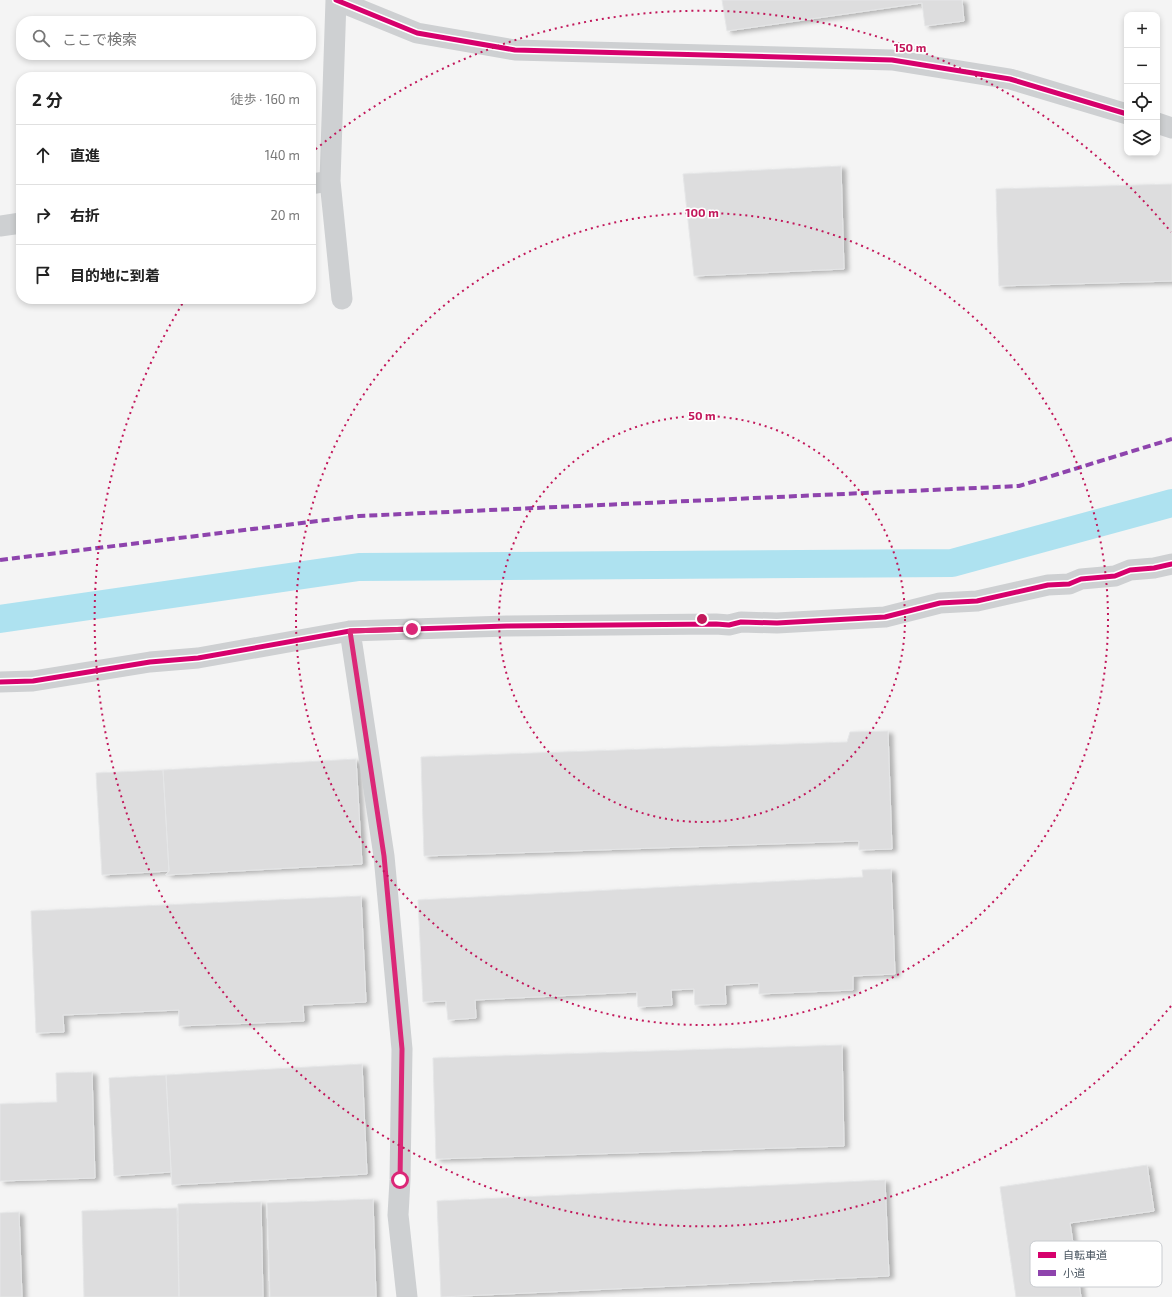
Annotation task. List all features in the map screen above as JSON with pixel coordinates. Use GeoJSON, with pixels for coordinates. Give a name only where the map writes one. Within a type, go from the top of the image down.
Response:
{"type":"FeatureCollection","features":[{"type":"Feature","properties":{"kind":"street"},"geometry":{"type":"LineString","coordinates":[[342,298],[321,183],[336,0],[417,33],[515,50],[892,60],[1010,79],[1124,113]]}},
{"type":"Feature","properties":{"kind":"street"},"geometry":{"type":"LineString","coordinates":[[1160,124],[1172,128]]}},
{"type":"Feature","properties":{"kind":"street"},"geometry":{"type":"LineString","coordinates":[[0,226],[16,224]]}},
{"type":"Feature","properties":{"kind":"street"},"geometry":{"type":"LineString","coordinates":[[0,682],[33,681],[150,662],[198,658],[350,631],[508,626],[729,625],[741,622],[777,623],[885,617],[940,603],[978,601],[1048,585],[1069,584],[1081,579],[1115,576],[1130,570],[1154,568],[1172,564]]}},
{"type":"Feature","properties":{"kind":"street"},"geometry":{"type":"LineString","coordinates":[[350,631],[384,856],[402,1049],[398,1215],[407,1297]]}},
{"type":"Feature","properties":{"kind":"building"},"geometry":{"type":"Polygon","coordinates":[[[722,0],[962,0],[964,21],[925,26],[922,3],[727,31],[722,0]]]}},
{"type":"Feature","properties":{"kind":"building"},"geometry":{"type":"Polygon","coordinates":[[[841,166],[844,269],[694,276],[683,174],[841,166]]]}},
{"type":"Feature","properties":{"kind":"building"},"geometry":{"type":"Polygon","coordinates":[[[1172,184],[1172,281],[999,286],[996,189],[1172,184]]]}},
{"type":"Feature","properties":{"kind":"building"},"geometry":{"type":"Polygon","coordinates":[[[888,731],[892,849],[859,850],[859,841],[424,856],[421,757],[847,742],[850,732],[888,731]]]}},
{"type":"Feature","properties":{"kind":"building"},"geometry":{"type":"Polygon","coordinates":[[[356,759],[362,864],[166,875],[169,871],[163,770],[356,759]]]}},
{"type":"Feature","properties":{"kind":"building"},"geometry":{"type":"Polygon","coordinates":[[[163,770],[169,871],[102,875],[96,773],[163,770]]]}},
{"type":"Feature","properties":{"kind":"building"},"geometry":{"type":"Polygon","coordinates":[[[891,869],[895,974],[853,976],[853,990],[759,994],[759,983],[725,985],[726,1004],[695,1005],[694,989],[671,990],[672,1005],[638,1007],[637,992],[475,1000],[476,1018],[448,1020],[446,1001],[423,1002],[418,900],[863,877],[862,870],[891,869]]]}},
{"type":"Feature","properties":{"kind":"building"},"geometry":{"type":"Polygon","coordinates":[[[361,896],[366,1002],[303,1005],[304,1021],[179,1026],[179,1010],[63,1015],[64,1032],[36,1033],[31,911],[361,896]]]}},
{"type":"Feature","properties":{"kind":"building"},"geometry":{"type":"Polygon","coordinates":[[[842,1045],[844,1146],[436,1159],[433,1058],[842,1045]]]}},
{"type":"Feature","properties":{"kind":"building"},"geometry":{"type":"Polygon","coordinates":[[[362,1064],[367,1174],[172,1185],[166,1075],[362,1064]]]}},
{"type":"Feature","properties":{"kind":"building"},"geometry":{"type":"Polygon","coordinates":[[[92,1072],[95,1178],[0,1181],[0,1104],[57,1102],[56,1073],[92,1072]]]}},
{"type":"Feature","properties":{"kind":"building"},"geometry":{"type":"Polygon","coordinates":[[[166,1075],[171,1172],[114,1176],[109,1078],[166,1075]]]}},
{"type":"Feature","properties":{"kind":"building"},"geometry":{"type":"Polygon","coordinates":[[[1147,1165],[1154,1211],[1070,1223],[1073,1241],[1030,1241],[1030,1287],[1080,1287],[1081,1297],[1016,1297],[1000,1187],[1147,1165]]]}},
{"type":"Feature","properties":{"kind":"building"},"geometry":{"type":"Polygon","coordinates":[[[885,1180],[889,1276],[441,1297],[437,1201],[885,1180]]]}},
{"type":"Feature","properties":{"kind":"building"},"geometry":{"type":"Polygon","coordinates":[[[373,1199],[376,1297],[270,1297],[267,1203],[373,1199]]]}},
{"type":"Feature","properties":{"kind":"building"},"geometry":{"type":"Polygon","coordinates":[[[261,1202],[263,1297],[179,1297],[178,1204],[261,1202]]]}},
{"type":"Feature","properties":{"kind":"building"},"geometry":{"type":"Polygon","coordinates":[[[177,1208],[179,1297],[84,1297],[82,1211],[177,1208]]]}},
{"type":"Feature","properties":{"kind":"building"},"geometry":{"type":"Polygon","coordinates":[[[19,1212],[22,1297],[0,1297],[0,1213],[19,1212]]]}},
{"type":"Feature","properties":{"kind":"waterway"},"geometry":{"type":"LineString","coordinates":[[0,619],[359,567],[952,563],[1172,503]]}},
{"type":"Feature","properties":{"kind":"marked path"},"geometry":{"type":"LineString","coordinates":[[0,560],[359,516],[1019,486],[1172,439]]}},
{"type":"Feature","properties":{"kind":"cycle path"},"geometry":{"type":"LineString","coordinates":[[336,0],[417,33],[515,50],[892,60],[1010,79],[1124,113]]}},
{"type":"Feature","properties":{"kind":"cycle path"},"geometry":{"type":"LineString","coordinates":[[0,682],[33,681],[150,662],[198,658],[350,631],[507,626],[729,625],[741,622],[777,623],[885,617],[940,603],[977,601],[1048,585],[1069,584],[1081,579],[1115,576],[1130,570],[1154,568],[1172,564]]}},
{"type":"Feature","properties":{"kind":"route"},"geometry":{"type":"LineString","coordinates":[[400,1180],[402,1049],[384,856],[350,631],[412,629]]}}]}
